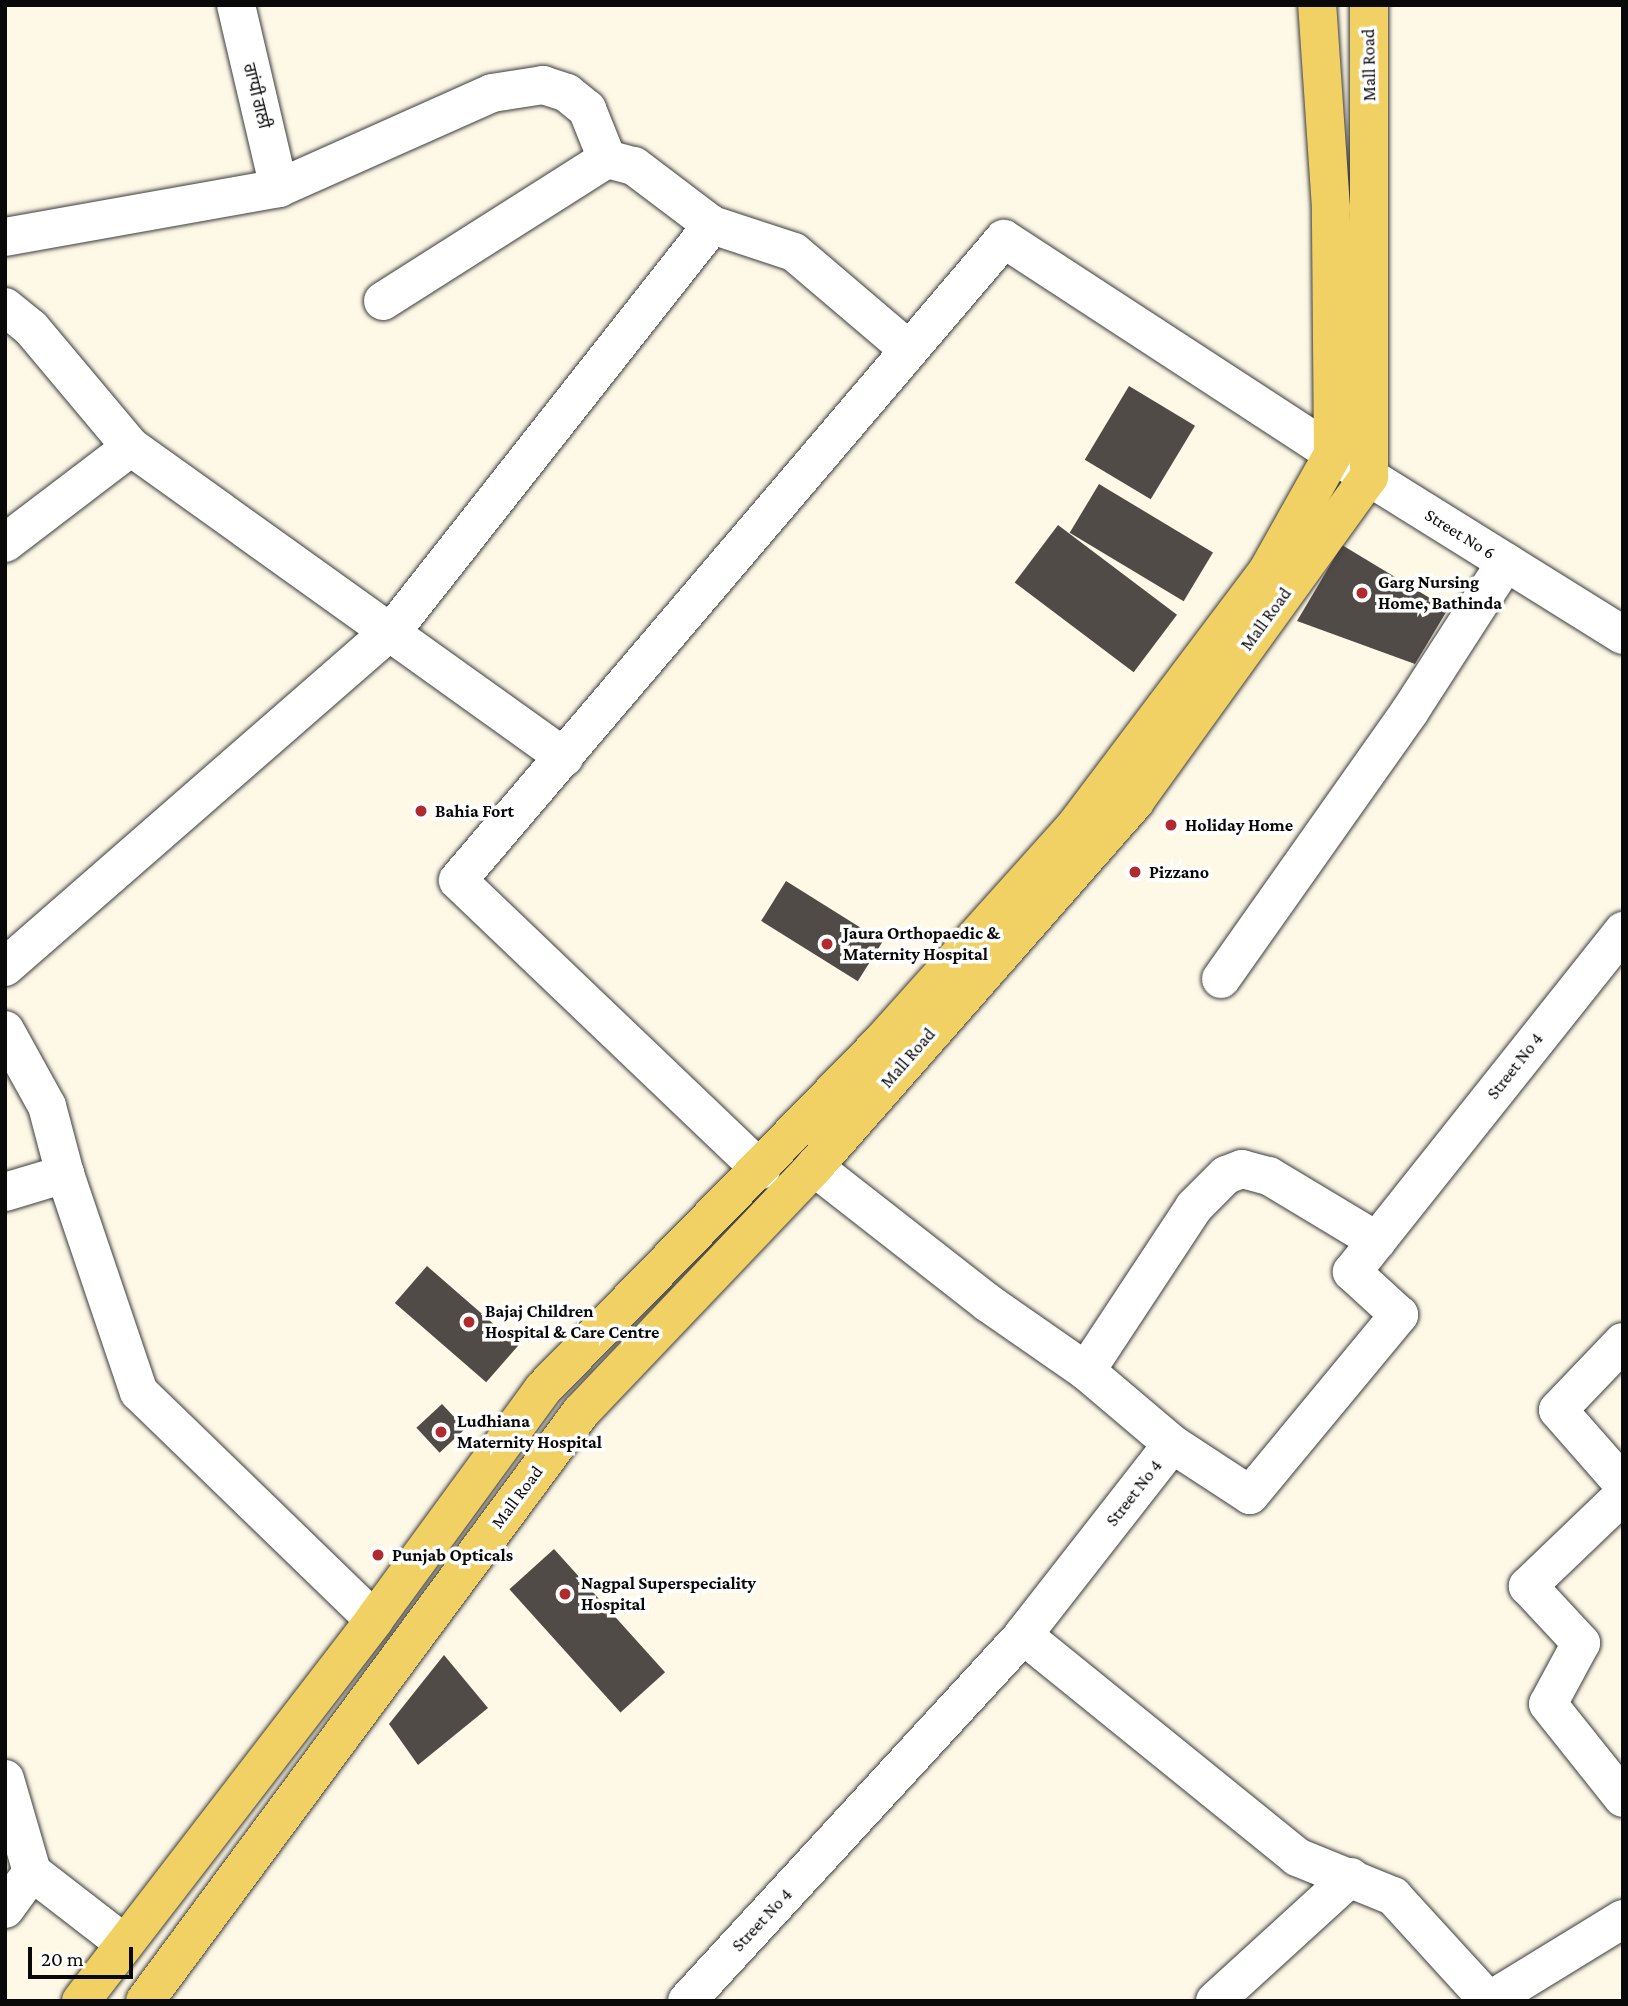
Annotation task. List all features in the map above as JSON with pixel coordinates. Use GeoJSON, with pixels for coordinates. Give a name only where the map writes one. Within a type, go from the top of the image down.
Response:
{"type":"FeatureCollection","features":[{"type":"Feature","properties":{"kind":"main road"},"geometry":{"type":"LineString","coordinates":[[81,2001],[374,1620],[543,1389],[761,1170],[1076,825],[1268,570],[1332,454],[1331,208],[1317,5]]}},
{"type":"Feature","properties":{"kind":"main road","name":"Mall Road"},"geometry":{"type":"LineString","coordinates":[[145,2001],[581,1412],[814,1167],[1135,802],[1369,477],[1368,5]]}},
{"type":"Feature","properties":{"kind":"street","name":"ਗਾਂਧੀ ਗਲੀ"},"geometry":{"type":"LineString","coordinates":[[236,5],[279,188]]}},
{"type":"Feature","properties":{"kind":"street"},"geometry":{"type":"LineString","coordinates":[[5,237],[279,188],[492,93],[543,85],[567,93],[587,109],[607,159]]}},
{"type":"Feature","properties":{"kind":"street"},"geometry":{"type":"LineString","coordinates":[[383,300],[607,159],[634,166],[712,225],[794,252],[909,350],[458,880],[761,1170]]}},
{"type":"Feature","properties":{"kind":"street"},"geometry":{"type":"LineString","coordinates":[[5,967],[389,632],[712,225]]}},
{"type":"Feature","properties":{"kind":"street","name":"Street No 6"},"geometry":{"type":"LineString","coordinates":[[909,350],[1004,239],[1332,454],[1623,635]]}},
{"type":"Feature","properties":{"kind":"street"},"geometry":{"type":"LineString","coordinates":[[5,307],[31,328],[131,447],[564,757]]}},
{"type":"Feature","properties":{"kind":"street"},"geometry":{"type":"LineString","coordinates":[[5,543],[131,447]]}},
{"type":"Feature","properties":{"kind":"street"},"geometry":{"type":"LineString","coordinates":[[1221,979],[1410,711],[1506,562]]}},
{"type":"Feature","properties":{"kind":"street","name":"Street No 4"},"geometry":{"type":"LineString","coordinates":[[687,2001],[1023,1635],[1172,1444],[1250,1495],[1399,1315],[1352,1272],[1623,931]]}},
{"type":"Feature","properties":{"kind":"street"},"geometry":{"type":"LineString","coordinates":[[5,1030],[47,1106],[65,1174],[139,1392],[374,1620]]}},
{"type":"Feature","properties":{"kind":"street"},"geometry":{"type":"LineString","coordinates":[[814,1167],[988,1303],[1086,1371],[1172,1444]]}},
{"type":"Feature","properties":{"kind":"street"},"geometry":{"type":"LineString","coordinates":[[1086,1371],[1194,1207],[1226,1175],[1242,1169],[1269,1176],[1377,1241]]}},
{"type":"Feature","properties":{"kind":"street"},"geometry":{"type":"LineString","coordinates":[[5,1192],[65,1174]]}},
{"type":"Feature","properties":{"kind":"street"},"geometry":{"type":"LineString","coordinates":[[1623,1342],[1558,1410],[1623,1484]]}},
{"type":"Feature","properties":{"kind":"street"},"geometry":{"type":"LineString","coordinates":[[1623,1495],[1528,1586],[1581,1643],[1548,1704],[1623,1798]]}},
{"type":"Feature","properties":{"kind":"street"},"geometry":{"type":"LineString","coordinates":[[1023,1635],[1297,1857],[1394,1896],[1489,2001],[1623,1919]]}},
{"type":"Feature","properties":{"kind":"street"},"geometry":{"type":"LineString","coordinates":[[5,1779],[32,1872],[124,1943]]}},
{"type":"Feature","properties":{"kind":"street"},"geometry":{"type":"LineString","coordinates":[[5,1909],[32,1872]]}},
{"type":"Feature","properties":{"kind":"street"},"geometry":{"type":"LineString","coordinates":[[1215,2001],[1351,1877]]}},
{"type":"Feature","properties":{"kind":"building"},"geometry":{"type":"Polygon","coordinates":[[[1129,386],[1195,426],[1151,499],[1085,460],[1129,386]]]}},
{"type":"Feature","properties":{"kind":"building"},"geometry":{"type":"Polygon","coordinates":[[[1099,484],[1213,553],[1184,601],[1070,533],[1099,484]]]}},
{"type":"Feature","properties":{"kind":"building"},"geometry":{"type":"Polygon","coordinates":[[[1058,525],[1177,615],[1134,672],[1015,583],[1058,525]]]}},
{"type":"Feature","properties":{"kind":"building"},"geometry":{"type":"Polygon","coordinates":[[[1342,545],[1448,609],[1415,664],[1297,621],[1342,545]]]}},
{"type":"Feature","properties":{"kind":"building"},"geometry":{"type":"Polygon","coordinates":[[[786,881],[883,941],[858,981],[761,921],[786,881]]]}},
{"type":"Feature","properties":{"kind":"building"},"geometry":{"type":"Polygon","coordinates":[[[427,1266],[518,1345],[486,1382],[395,1303],[427,1266]]]}},
{"type":"Feature","properties":{"kind":"building"},"geometry":{"type":"Polygon","coordinates":[[[442,1404],[465,1429],[440,1453],[416,1428],[442,1404]]]}},
{"type":"Feature","properties":{"kind":"building"},"geometry":{"type":"Polygon","coordinates":[[[554,1549],[665,1672],[620,1713],[509,1589],[554,1549]]]}},
{"type":"Feature","properties":{"kind":"building"},"geometry":{"type":"Polygon","coordinates":[[[444,1655],[488,1708],[418,1765],[389,1724],[444,1655]]]}},
{"type":"Feature","properties":{"kind":"place","name":"Garg Nursing Home, Bathinda"},"geometry":{"type":"Point","coordinates":[1362,593]}},
{"type":"Feature","properties":{"kind":"place","name":"Bahia Fort"},"geometry":{"type":"Point","coordinates":[421,811]}},
{"type":"Feature","properties":{"kind":"place","name":"Holiday Home"},"geometry":{"type":"Point","coordinates":[1171,825]}},
{"type":"Feature","properties":{"kind":"place","name":"Pizzano"},"geometry":{"type":"Point","coordinates":[1135,872]}},
{"type":"Feature","properties":{"kind":"place","name":"Jaura Orthopaedic & Maternity Hospital"},"geometry":{"type":"Point","coordinates":[827,944]}},
{"type":"Feature","properties":{"kind":"place","name":"Bajaj Children Hospital & Care Centre"},"geometry":{"type":"Point","coordinates":[469,1322]}},
{"type":"Feature","properties":{"kind":"place","name":"Ludhiana Maternity Hospital"},"geometry":{"type":"Point","coordinates":[441,1432]}},
{"type":"Feature","properties":{"kind":"place","name":"Punjab Opticals"},"geometry":{"type":"Point","coordinates":[378,1555]}},
{"type":"Feature","properties":{"kind":"place","name":"Nagpal Superspeciality Hospital"},"geometry":{"type":"Point","coordinates":[565,1594]}}]}
